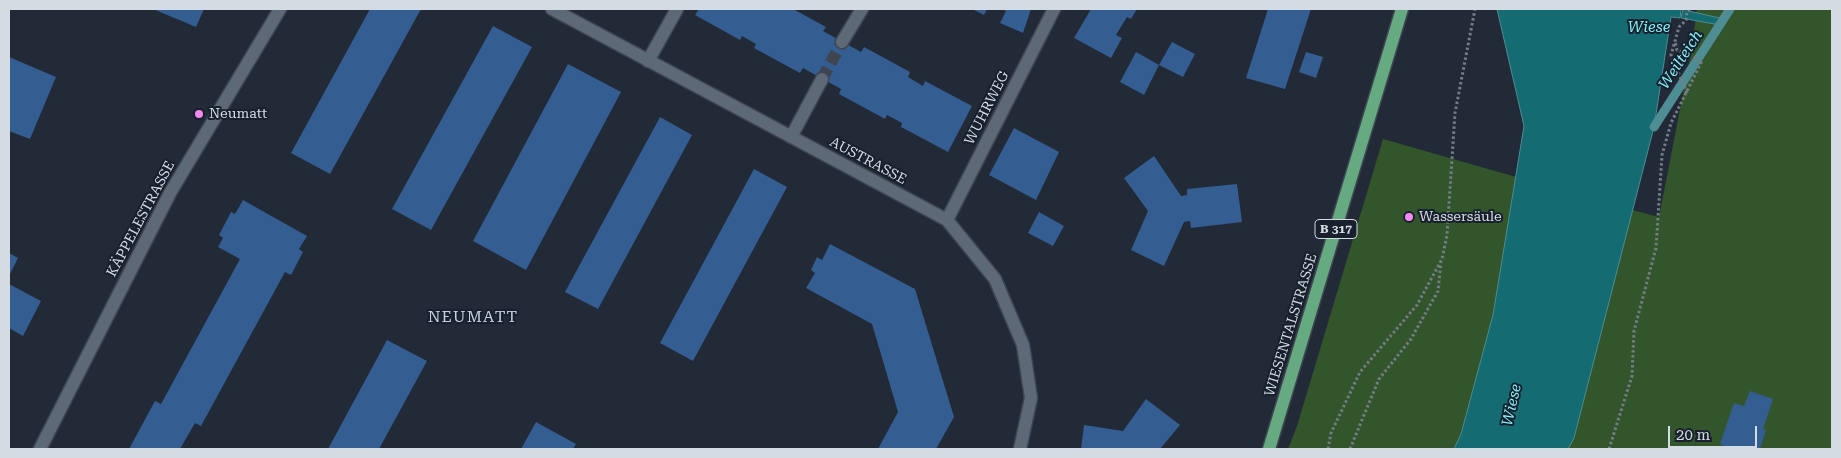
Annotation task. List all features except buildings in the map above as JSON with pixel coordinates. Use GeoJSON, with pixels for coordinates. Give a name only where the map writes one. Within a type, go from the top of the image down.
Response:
{"type":"FeatureCollection","features":[{"type":"Feature","properties":{"kind":"main road","name":"WIESENTALSTRASSE"},"geometry":{"type":"LineString","coordinates":[[1269,449],[1402,9]]}},
{"type":"Feature","properties":{"kind":"street","name":"KÄPPELESTRASSE"},"geometry":{"type":"LineString","coordinates":[[40,449],[170,193],[280,9]]}},
{"type":"Feature","properties":{"kind":"street","name":"AUSTRASSE"},"geometry":{"type":"LineString","coordinates":[[552,9],[947,220],[995,279],[1023,345],[1031,398],[1020,449]]}},
{"type":"Feature","properties":{"kind":"street"},"geometry":{"type":"LineString","coordinates":[[648,61],[677,9]]}},
{"type":"Feature","properties":{"kind":"street"},"geometry":{"type":"LineString","coordinates":[[842,42],[862,9]]}},
{"type":"Feature","properties":{"kind":"street","name":"WUHRWEG"},"geometry":{"type":"LineString","coordinates":[[947,220],[1054,9]]}},
{"type":"Feature","properties":{"kind":"street"},"geometry":{"type":"LineString","coordinates":[[791,137],[822,79]]}},
{"type":"Feature","properties":{"kind":"path"},"geometry":{"type":"LineString","coordinates":[[1350,449],[1379,379],[1411,339],[1438,291],[1447,236],[1455,113],[1475,9]]}},
{"type":"Feature","properties":{"kind":"path"},"geometry":{"type":"LineString","coordinates":[[1687,93],[1671,55],[1679,27],[1686,20],[1687,11],[1691,9]]}},
{"type":"Feature","properties":{"kind":"path"},"geometry":{"type":"LineString","coordinates":[[1609,449],[1632,376],[1634,331],[1656,248],[1662,155],[1671,123],[1702,61],[1677,50],[1675,41]]}},
{"type":"Feature","properties":{"kind":"path"},"geometry":{"type":"LineString","coordinates":[[1328,449],[1331,433],[1360,372],[1417,305],[1442,259]]}},
{"type":"Feature","properties":{"kind":"shaded area"},"geometry":{"type":"Polygon","coordinates":[[[1697,9],[1832,9],[1832,449],[1568,449],[1574,438],[1632,210],[1659,217],[1691,53],[1697,9]]]}},
{"type":"Feature","properties":{"kind":"shaded area"},"geometry":{"type":"Polygon","coordinates":[[[1383,139],[1516,177],[1493,315],[1461,434],[1454,449],[1288,449],[1297,426],[1383,139]]]}},
{"type":"Feature","properties":{"kind":"water","name":"Wiese"},"geometry":{"type":"Polygon","coordinates":[[[1497,9],[1681,9],[1680,18],[1671,17],[1654,127],[1574,438],[1568,449],[1454,449],[1461,434],[1493,315],[1524,126],[1497,9]]]}},
{"type":"Feature","properties":{"kind":"water"},"geometry":{"type":"Polygon","coordinates":[[[1683,9],[1724,19],[1720,25],[1681,18],[1683,9]]]}},
{"type":"Feature","properties":{"kind":"waterway","name":"Weilteich"},"geometry":{"type":"LineString","coordinates":[[1654,127],[1730,9]]}},
{"type":"Feature","properties":{"kind":"tunnel"},"geometry":{"type":"LineString","coordinates":[[822,79],[842,42]]}},
{"type":"Feature","properties":{"kind":"place","name":"Neumatt"},"geometry":{"type":"Point","coordinates":[199,114]}},
{"type":"Feature","properties":{"kind":"place","name":"Wassersäule"},"geometry":{"type":"Point","coordinates":[1409,217]}},
{"type":"Feature","properties":{"kind":"district","name":"NEUMATT"},"geometry":{"type":"Point","coordinates":[473,317]}}]}
